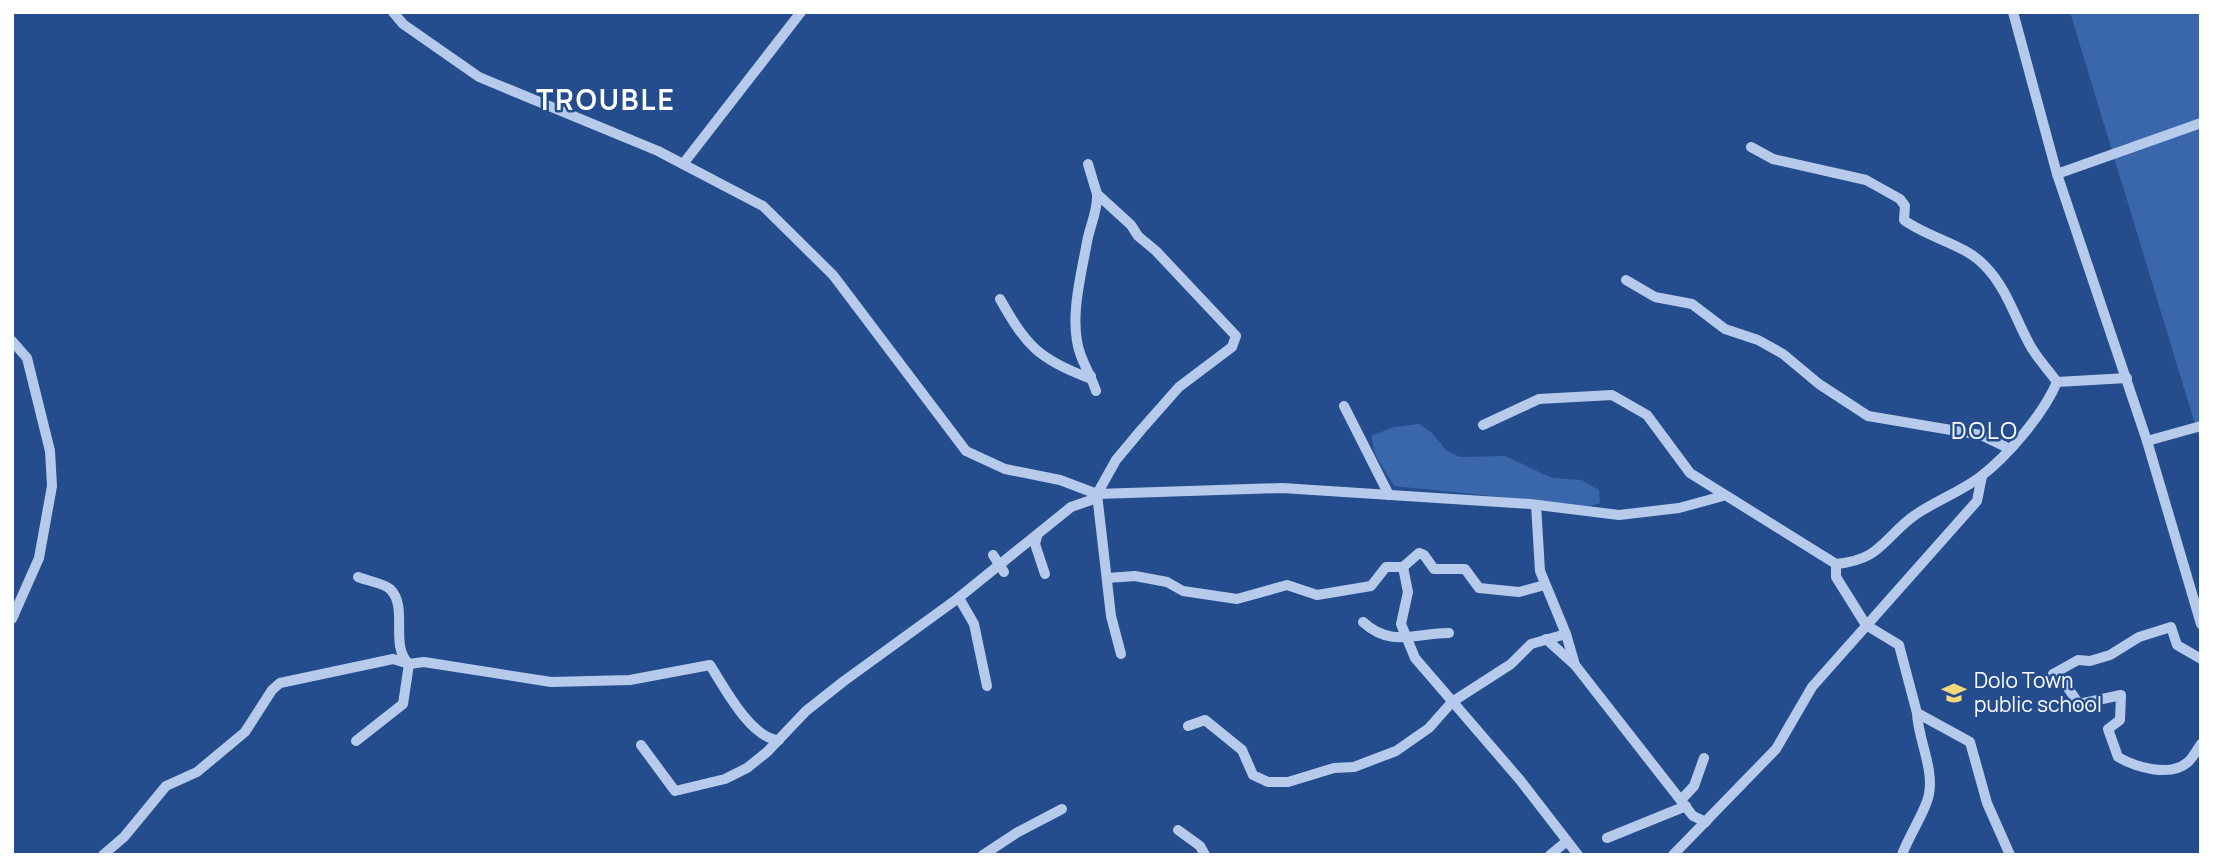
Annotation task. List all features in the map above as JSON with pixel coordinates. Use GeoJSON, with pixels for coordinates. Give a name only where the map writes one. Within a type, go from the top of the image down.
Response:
{"type":"FeatureCollection","features":[{"type":"Feature","properties":{"kind":"street"},"geometry":{"type":"LineString","coordinates":[[393,12],[403,24],[480,77],[658,150],[763,206],[833,275],[966,451],[1005,469],[1060,480],[1097,496]]}},
{"type":"Feature","properties":{"kind":"street"},"geometry":{"type":"LineString","coordinates":[[683,164],[801,12]]}},
{"type":"Feature","properties":{"kind":"street"},"geometry":{"type":"LineString","coordinates":[[2014,12],[2057,174],[2127,378],[2201,624]]}},
{"type":"Feature","properties":{"kind":"street"},"geometry":{"type":"LineString","coordinates":[[2057,174],[2201,123]]}},
{"type":"Feature","properties":{"kind":"street"},"geometry":{"type":"LineString","coordinates":[[1751,147],[1773,159],[1866,180],[1900,199],[1905,206],[1904,220],[1922,234],[1972,256],[1986,266],[2010,304],[2031,348],[2057,382]]}},
{"type":"Feature","properties":{"kind":"street"},"geometry":{"type":"LineString","coordinates":[[1088,164],[1098,206],[1089,228],[1078,295],[1080,353],[1096,391]]}},
{"type":"Feature","properties":{"kind":"street"},"geometry":{"type":"LineString","coordinates":[[1097,194],[1131,225],[1138,236],[1156,251],[1236,336],[1232,347],[1179,387],[1141,430],[1116,460],[1097,496],[1107,578],[1121,654]]}},
{"type":"Feature","properties":{"kind":"street"},"geometry":{"type":"LineString","coordinates":[[1626,280],[1655,297],[1692,304],[1725,329],[1758,340],[1783,354],[1819,384],[1868,416],[1981,435],[2008,448]]}},
{"type":"Feature","properties":{"kind":"street"},"geometry":{"type":"LineString","coordinates":[[1000,299],[1021,338],[1036,352],[1069,371],[1089,378],[1091,376]]}},
{"type":"Feature","properties":{"kind":"street"},"geometry":{"type":"LineString","coordinates":[[12,341],[27,358],[50,451],[52,486],[38,558],[12,619]]}},
{"type":"Feature","properties":{"kind":"street"},"geometry":{"type":"LineString","coordinates":[[2057,382],[2127,378]]}},
{"type":"Feature","properties":{"kind":"street"},"geometry":{"type":"LineString","coordinates":[[1483,425],[1539,399],[1612,395],[1647,415],[1690,473],[1836,564],[1852,562],[1875,553],[1911,519],[1982,476],[2048,405],[2057,382]]}},
{"type":"Feature","properties":{"kind":"street"},"geometry":{"type":"LineString","coordinates":[[1344,406],[1389,495]]}},
{"type":"Feature","properties":{"kind":"street"},"geometry":{"type":"LineString","coordinates":[[2147,441],[2201,426]]}},
{"type":"Feature","properties":{"kind":"street"},"geometry":{"type":"LineString","coordinates":[[1673,855],[1776,749],[1812,687],[1977,501],[1982,476]]}},
{"type":"Feature","properties":{"kind":"street"},"geometry":{"type":"LineString","coordinates":[[641,745],[675,791],[725,779],[747,768],[806,711],[844,681],[959,598],[1071,507],[1097,496],[1282,488],[1536,505],[1619,515],[1679,508],[1723,496]]}},
{"type":"Feature","properties":{"kind":"street"},"geometry":{"type":"LineString","coordinates":[[1536,505],[1540,571],[1576,665]]}},
{"type":"Feature","properties":{"kind":"street"},"geometry":{"type":"LineString","coordinates":[[1037,536],[1035,544],[1045,574]]}},
{"type":"Feature","properties":{"kind":"street"},"geometry":{"type":"LineString","coordinates":[[1107,578],[1135,576],[1167,582],[1183,591],[1237,599],[1287,585],[1306,589],[1317,596],[1371,586],[1386,567],[1402,567],[1419,553],[1434,569],[1465,569],[1479,588],[1519,592],[1545,585]]}},
{"type":"Feature","properties":{"kind":"street"},"geometry":{"type":"LineString","coordinates":[[1836,564],[1836,577],[1866,625],[1899,645],[1917,713],[1918,736],[1928,767],[1930,795],[1902,855]]}},
{"type":"Feature","properties":{"kind":"street"},"geometry":{"type":"LineString","coordinates":[[1402,567],[1408,592],[1401,624],[1415,658],[1578,855]]}},
{"type":"Feature","properties":{"kind":"street"},"geometry":{"type":"LineString","coordinates":[[356,741],[403,704],[409,664],[400,649],[398,637],[401,630],[395,596],[389,588],[358,577]]}},
{"type":"Feature","properties":{"kind":"street"},"geometry":{"type":"LineString","coordinates":[[959,598],[974,624],[987,686]]}},
{"type":"Feature","properties":{"kind":"street"},"geometry":{"type":"LineString","coordinates":[[1363,622],[1373,632],[1408,640],[1430,633],[1448,633]]}},
{"type":"Feature","properties":{"kind":"street"},"geometry":{"type":"LineString","coordinates":[[2201,659],[2177,645],[2171,627],[2139,637],[2110,655],[2090,661],[2078,660],[2053,674],[2059,675],[2079,704],[2121,695],[2120,720],[2108,729],[2118,757],[2135,766],[2166,770],[2187,764],[2201,744]]}},
{"type":"Feature","properties":{"kind":"street"},"geometry":{"type":"LineString","coordinates":[[1188,726],[1205,720],[1242,750],[1253,775],[1268,782],[1288,782],[1334,768],[1354,766],[1396,751],[1429,728],[1452,702],[1511,664],[1531,644],[1566,634]]}},
{"type":"Feature","properties":{"kind":"street"},"geometry":{"type":"LineString","coordinates":[[1546,639],[1576,665],[1693,816],[1706,822]]}},
{"type":"Feature","properties":{"kind":"street"},"geometry":{"type":"LineString","coordinates":[[103,855],[124,837],[166,786],[197,772],[244,732],[272,690],[280,683],[380,661],[393,659],[409,664],[424,662],[551,682],[630,680],[710,665],[751,724],[770,739],[779,740]]}},
{"type":"Feature","properties":{"kind":"street"},"geometry":{"type":"LineString","coordinates":[[1917,713],[1970,742],[1987,803],[2010,855]]}},
{"type":"Feature","properties":{"kind":"street"},"geometry":{"type":"LineString","coordinates":[[1607,838],[1683,803],[1694,786],[1704,758]]}},
{"type":"Feature","properties":{"kind":"street"},"geometry":{"type":"LineString","coordinates":[[983,855],[1017,832],[1062,809]]}},
{"type":"Feature","properties":{"kind":"street"},"geometry":{"type":"LineString","coordinates":[[1178,830],[1200,846],[1205,855]]}},
{"type":"Feature","properties":{"kind":"street"},"geometry":{"type":"LineString","coordinates":[[1550,855],[1567,841]]}},
{"type":"Feature","properties":{"kind":"shaded area"},"geometry":{"type":"Polygon","coordinates":[[[2070,12],[2201,12],[2201,444],[2070,12]]]}},
{"type":"Feature","properties":{"kind":"shaded area"},"geometry":{"type":"Polygon","coordinates":[[[1419,424],[1431,432],[1446,450],[1460,457],[1505,456],[1552,478],[1581,480],[1599,490],[1600,503],[1590,506],[1394,486],[1376,456],[1371,436],[1394,427],[1419,424]]]}},
{"type":"Feature","properties":{"kind":"place","name":"Dolo Town public school"},"geometry":{"type":"Point","coordinates":[1954,693]}},
{"type":"Feature","properties":{"kind":"district","name":"TROUBLE"},"geometry":{"type":"Point","coordinates":[606,100]}},
{"type":"Feature","properties":{"kind":"district","name":"DOLO"},"geometry":{"type":"Point","coordinates":[1985,431]}}]}
